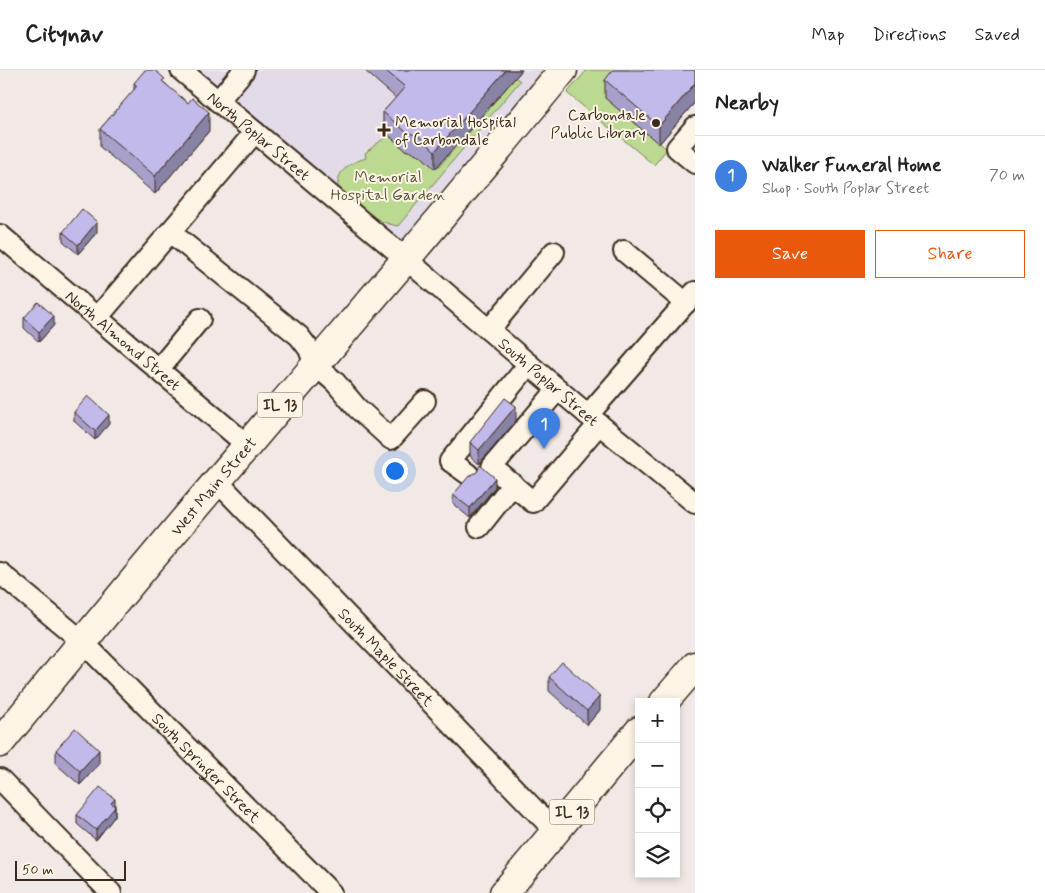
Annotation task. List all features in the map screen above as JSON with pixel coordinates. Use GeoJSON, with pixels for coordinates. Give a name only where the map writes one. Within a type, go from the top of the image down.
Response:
{"type":"FeatureCollection","features":[{"type":"Feature","properties":{"kind":"highway","name":"West Main Street"},"geometry":{"type":"LineString","coordinates":[[0,743],[82,641],[406,259],[563,70]]}},
{"type":"Feature","properties":{"kind":"highway"},"geometry":{"type":"LineString","coordinates":[[667,698],[695,666]]}},
{"type":"Feature","properties":{"kind":"highway","name":"IL 13"},"geometry":{"type":"LineString","coordinates":[[504,893],[635,736]]}},
{"type":"Feature","properties":{"kind":"street","name":"North Poplar Street"},"geometry":{"type":"LineString","coordinates":[[181,70],[406,259]]}},
{"type":"Feature","properties":{"kind":"street"},"geometry":{"type":"LineString","coordinates":[[218,101],[244,70]]}},
{"type":"Feature","properties":{"kind":"street"},"geometry":{"type":"LineString","coordinates":[[695,127],[677,148],[695,163]]}},
{"type":"Feature","properties":{"kind":"street"},"geometry":{"type":"LineString","coordinates":[[97,318],[255,132]]}},
{"type":"Feature","properties":{"kind":"street"},"geometry":{"type":"LineString","coordinates":[[170,232],[299,336],[310,349],[315,365],[335,382],[357,408],[391,439],[425,401]]}},
{"type":"Feature","properties":{"kind":"street","name":"North Almond Street"},"geometry":{"type":"LineString","coordinates":[[0,235],[247,445]]}},
{"type":"Feature","properties":{"kind":"street"},"geometry":{"type":"LineString","coordinates":[[558,389],[492,466],[533,502],[594,420],[691,298],[624,251]]}},
{"type":"Feature","properties":{"kind":"street"},"geometry":{"type":"LineString","coordinates":[[489,330],[554,252]]}},
{"type":"Feature","properties":{"kind":"street","name":"South Poplar Street"},"geometry":{"type":"LineString","coordinates":[[406,259],[594,420],[691,492]]}},
{"type":"Feature","properties":{"kind":"street"},"geometry":{"type":"LineString","coordinates":[[158,370],[200,319]]}},
{"type":"Feature","properties":{"kind":"street"},"geometry":{"type":"LineString","coordinates":[[468,474],[450,461],[529,364]]}},
{"type":"Feature","properties":{"kind":"street","name":"South Maple Street"},"geometry":{"type":"LineString","coordinates":[[216,481],[556,832]]}},
{"type":"Feature","properties":{"kind":"street"},"geometry":{"type":"LineString","coordinates":[[479,527],[513,484]]}},
{"type":"Feature","properties":{"kind":"street","name":"South Springer Street"},"geometry":{"type":"LineString","coordinates":[[0,573],[82,641],[331,893]]}},
{"type":"Feature","properties":{"kind":"street"},"geometry":{"type":"LineString","coordinates":[[0,780],[111,893]]}},
{"type":"Feature","properties":{"kind":"shaded area","name":"Memorial Hospital of Carbondale"},"geometry":{"type":"Polygon","coordinates":[[[198,70],[551,70],[403,245],[198,70]]]}},
{"type":"Feature","properties":{"kind":"green space"},"geometry":{"type":"Polygon","coordinates":[[[587,70],[629,70],[605,98],[667,149],[654,165],[567,93],[587,70]]]}},
{"type":"Feature","properties":{"kind":"green space","name":"Memorial Hospital Garden"},"geometry":{"type":"Polygon","coordinates":[[[515,77],[520,81],[398,226],[373,217],[338,189],[339,177],[345,168],[366,158],[365,153],[388,135],[407,151],[413,147],[438,168],[515,77]]]}},
{"type":"Feature","properties":{"kind":"building"},"geometry":{"type":"Polygon","coordinates":[[[145,70],[155,70],[165,79],[162,81],[188,103],[192,98],[209,112],[155,176],[100,129],[137,86],[134,83],[145,70]]]}},
{"type":"Feature","properties":{"kind":"building"},"geometry":{"type":"Polygon","coordinates":[[[385,70],[506,70],[435,151],[420,137],[405,131],[383,112],[405,87],[385,70]]]}},
{"type":"Feature","properties":{"kind":"building","name":"Carbondale Public Library"},"geometry":{"type":"Polygon","coordinates":[[[613,70],[695,70],[695,83],[659,126],[605,80],[613,70]]]}},
{"type":"Feature","properties":{"kind":"building"},"geometry":{"type":"Polygon","coordinates":[[[82,209],[97,222],[78,245],[63,232],[82,209]]]}},
{"type":"Feature","properties":{"kind":"building"},"geometry":{"type":"Polygon","coordinates":[[[38,302],[54,316],[39,332],[24,318],[38,302]]]}},
{"type":"Feature","properties":{"kind":"building"},"geometry":{"type":"Polygon","coordinates":[[[88,396],[109,415],[95,431],[74,412],[88,396]]]}},
{"type":"Feature","properties":{"kind":"building"},"geometry":{"type":"Polygon","coordinates":[[[505,398],[516,406],[479,450],[470,442],[505,398]]]}},
{"type":"Feature","properties":{"kind":"building"},"geometry":{"type":"Polygon","coordinates":[[[480,465],[495,478],[470,508],[453,495],[469,476],[477,472],[480,465]]]}},
{"type":"Feature","properties":{"kind":"building"},"geometry":{"type":"Polygon","coordinates":[[[562,662],[600,696],[587,711],[549,677],[562,662]]]}},
{"type":"Feature","properties":{"kind":"building"},"geometry":{"type":"Polygon","coordinates":[[[75,728],[99,750],[80,771],[56,750],[75,728]]]}},
{"type":"Feature","properties":{"kind":"building"},"geometry":{"type":"Polygon","coordinates":[[[100,787],[115,799],[111,803],[115,807],[96,830],[77,815],[100,787]]]}},
{"type":"Feature","properties":{"kind":"place","name":"Carbondale Public Library"},"geometry":{"type":"Point","coordinates":[656,123]}},
{"type":"Feature","properties":{"kind":"place","name":"Memorial Hospital of Carbondale"},"geometry":{"type":"Point","coordinates":[384,130]}},
{"type":"Feature","properties":{"kind":"place","name":"Walker Funeral Home"},"geometry":{"type":"Point","coordinates":[544,449]}}]}
